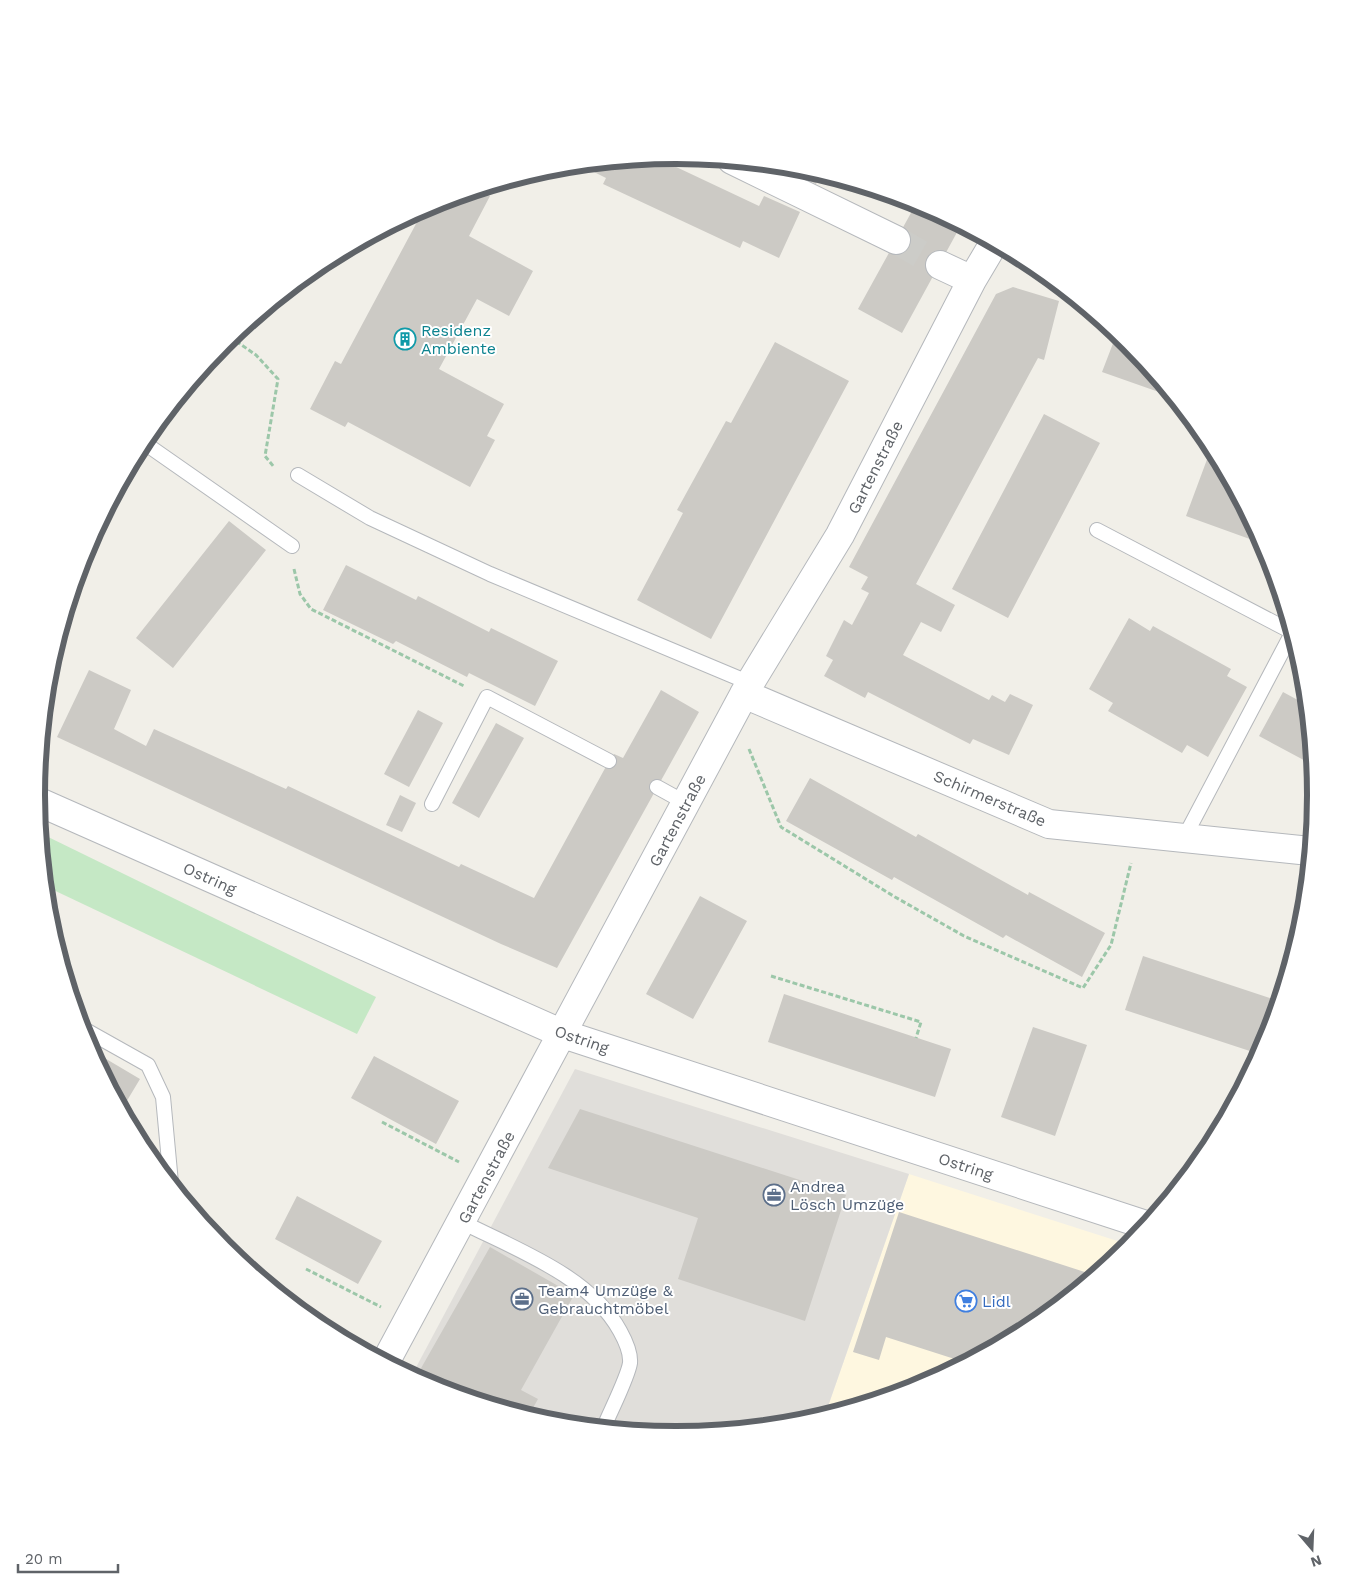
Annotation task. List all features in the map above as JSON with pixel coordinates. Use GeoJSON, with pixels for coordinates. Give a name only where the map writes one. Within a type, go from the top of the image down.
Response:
{"type":"FeatureCollection","features":[{"type":"Feature","properties":{"kind":"street"},"geometry":{"type":"LineString","coordinates":[[749,168],[896,240]]}},
{"type":"Feature","properties":{"kind":"street","name":"Gartenstraße"},"geometry":{"type":"LineString","coordinates":[[389,1356],[564,1034],[747,688],[840,535],[972,280],[991,248]]}},
{"type":"Feature","properties":{"kind":"street"},"geometry":{"type":"LineString","coordinates":[[940,265],[972,280]]}},
{"type":"Feature","properties":{"kind":"street","name":"Schirmerstraße"},"geometry":{"type":"LineString","coordinates":[[747,688],[1049,824],[1305,850]]}},
{"type":"Feature","properties":{"kind":"street","name":"Ostring"},"geometry":{"type":"LineString","coordinates":[[45,805],[564,1034],[1139,1223]]}},
{"type":"Feature","properties":{"kind":"lane"},"geometry":{"type":"LineString","coordinates":[[149,447],[292,546]]}},
{"type":"Feature","properties":{"kind":"lane"},"geometry":{"type":"LineString","coordinates":[[298,475],[370,518],[490,574],[747,688]]}},
{"type":"Feature","properties":{"kind":"lane"},"geometry":{"type":"LineString","coordinates":[[1097,530],[1284,628]]}},
{"type":"Feature","properties":{"kind":"lane"},"geometry":{"type":"LineString","coordinates":[[1184,838],[1287,641]]}},
{"type":"Feature","properties":{"kind":"lane"},"geometry":{"type":"LineString","coordinates":[[432,804],[487,698],[609,761]]}},
{"type":"Feature","properties":{"kind":"lane"},"geometry":{"type":"LineString","coordinates":[[657,787],[686,803]]}},
{"type":"Feature","properties":{"kind":"lane"},"geometry":{"type":"LineString","coordinates":[[92,1034],[148,1065],[163,1097],[170,1172]]}},
{"type":"Feature","properties":{"kind":"lane"},"geometry":{"type":"LineString","coordinates":[[462,1222],[566,1276],[611,1313],[627,1343],[630,1363],[606,1421]]}},
{"type":"Feature","properties":{"kind":"path"},"geometry":{"type":"LineString","coordinates":[[237,342],[256,355],[278,378],[265,456],[278,472],[298,475]]}},
{"type":"Feature","properties":{"kind":"path"},"geometry":{"type":"LineString","coordinates":[[292,546],[295,577],[300,594],[311,609],[487,698]]}},
{"type":"Feature","properties":{"kind":"path"},"geometry":{"type":"LineString","coordinates":[[726,728],[750,750],[781,827],[894,897],[964,936],[1083,988],[1111,944],[1131,866],[1131,832]]}},
{"type":"Feature","properties":{"kind":"path"},"geometry":{"type":"LineString","coordinates":[[770,976],[921,1022],[916,1038]]}},
{"type":"Feature","properties":{"kind":"path"},"geometry":{"type":"LineString","coordinates":[[382,1122],[486,1177]]}},
{"type":"Feature","properties":{"kind":"path"},"geometry":{"type":"LineString","coordinates":[[306,1269],[408,1321]]}},
{"type":"Feature","properties":{"kind":"shaded area"},"geometry":{"type":"Polygon","coordinates":[[[575,1069],[909,1174],[828,1406],[758,1420],[717,1424],[676,1426],[635,1424],[594,1420],[513,1404],[473,1392],[416,1368],[575,1069]]]}},
{"type":"Feature","properties":{"kind":"shaded area","name":"Lidl"},"geometry":{"type":"Polygon","coordinates":[[[909,1174],[1121,1242],[1060,1295],[1027,1319],[991,1341],[917,1377],[879,1392],[828,1406],[909,1174]]]}},
{"type":"Feature","properties":{"kind":"green space"},"geometry":{"type":"Polygon","coordinates":[[[46,836],[376,997],[357,1034],[52,889],[46,836]]]}},
{"type":"Feature","properties":{"kind":"building"},"geometry":{"type":"Polygon","coordinates":[[[670,164],[759,206],[764,196],[800,212],[779,258],[743,241],[740,248],[603,184],[606,178],[590,170],[635,165],[670,164]]]}},
{"type":"Feature","properties":{"kind":"building"},"geometry":{"type":"Polygon","coordinates":[[[799,176],[818,180],[816,184],[799,176]]]}},
{"type":"Feature","properties":{"kind":"building","name":"Residenz Ambiente"},"geometry":{"type":"Polygon","coordinates":[[[485,193],[490,196],[469,236],[533,271],[509,316],[477,299],[439,369],[504,404],[487,436],[495,440],[470,487],[348,422],[345,427],[310,409],[335,361],[341,364],[418,219],[473,197],[485,193]]]}},
{"type":"Feature","properties":{"kind":"building"},"geometry":{"type":"Polygon","coordinates":[[[912,210],[958,231],[902,333],[858,309],[912,210]]]}},
{"type":"Feature","properties":{"kind":"building"},"geometry":{"type":"Polygon","coordinates":[[[1013,287],[1059,301],[1044,360],[1038,358],[916,584],[955,605],[941,632],[921,622],[903,655],[989,700],[992,695],[1005,702],[1010,694],[1033,705],[1009,755],[973,739],[970,744],[868,692],[865,698],[824,676],[833,660],[826,656],[844,620],[852,625],[869,593],[861,589],[868,577],[849,567],[996,294],[1013,287]]]}},
{"type":"Feature","properties":{"kind":"building"},"geometry":{"type":"Polygon","coordinates":[[[1114,341],[1163,394],[1102,372],[1114,341]]]}},
{"type":"Feature","properties":{"kind":"building"},"geometry":{"type":"Polygon","coordinates":[[[775,342],[849,381],[711,639],[637,600],[683,513],[677,510],[726,421],[731,423],[775,342]]]}},
{"type":"Feature","properties":{"kind":"building"},"geometry":{"type":"Polygon","coordinates":[[[1044,414],[1100,443],[1008,618],[952,589],[1044,414]]]}},
{"type":"Feature","properties":{"kind":"building"},"geometry":{"type":"Polygon","coordinates":[[[1208,456],[1242,515],[1253,540],[1186,516],[1208,456]]]}},
{"type":"Feature","properties":{"kind":"building"},"geometry":{"type":"Polygon","coordinates":[[[229,521],[266,550],[173,668],[136,638],[229,521]]]}},
{"type":"Feature","properties":{"kind":"building"},"geometry":{"type":"Polygon","coordinates":[[[346,565],[416,600],[418,596],[489,632],[491,628],[558,661],[535,706],[469,673],[467,677],[396,641],[393,644],[323,610],[346,565]]]}},
{"type":"Feature","properties":{"kind":"building"},"geometry":{"type":"Polygon","coordinates":[[[1129,618],[1150,631],[1153,626],[1231,669],[1227,676],[1247,687],[1208,757],[1187,745],[1182,753],[1108,711],[1113,703],[1089,689],[1129,618]]]}},
{"type":"Feature","properties":{"kind":"building"},"geometry":{"type":"Polygon","coordinates":[[[89,670],[131,690],[114,729],[146,746],[154,729],[286,789],[288,786],[459,867],[461,864],[534,898],[609,761],[614,754],[623,758],[661,690],[699,712],[557,968],[501,944],[57,737],[89,670]]]}},
{"type":"Feature","properties":{"kind":"building"},"geometry":{"type":"Polygon","coordinates":[[[1283,692],[1300,701],[1306,761],[1259,736],[1283,692]]]}},
{"type":"Feature","properties":{"kind":"building"},"geometry":{"type":"Polygon","coordinates":[[[418,710],[443,723],[409,787],[384,774],[418,710]]]}},
{"type":"Feature","properties":{"kind":"building"},"geometry":{"type":"Polygon","coordinates":[[[496,723],[524,738],[479,818],[452,803],[496,723]]]}},
{"type":"Feature","properties":{"kind":"building"},"geometry":{"type":"Polygon","coordinates":[[[810,778],[916,837],[918,834],[1028,895],[1029,892],[1105,933],[1082,977],[1006,935],[1003,938],[894,877],[892,880],[786,821],[810,778]]]}},
{"type":"Feature","properties":{"kind":"building"},"geometry":{"type":"Polygon","coordinates":[[[400,795],[416,803],[402,832],[386,825],[400,795]]]}},
{"type":"Feature","properties":{"kind":"building"},"geometry":{"type":"Polygon","coordinates":[[[700,896],[747,921],[693,1019],[646,994],[700,896]]]}},
{"type":"Feature","properties":{"kind":"building"},"geometry":{"type":"Polygon","coordinates":[[[1143,956],[1273,999],[1252,1052],[1125,1010],[1143,956]]]}},
{"type":"Feature","properties":{"kind":"building"},"geometry":{"type":"Polygon","coordinates":[[[784,994],[951,1049],[935,1097],[768,1042],[784,994]]]}},
{"type":"Feature","properties":{"kind":"building"},"geometry":{"type":"Polygon","coordinates":[[[1033,1027],[1087,1045],[1055,1136],[1001,1117],[1033,1027]]]}},
{"type":"Feature","properties":{"kind":"building"},"geometry":{"type":"Polygon","coordinates":[[[374,1056],[459,1101],[436,1144],[351,1098],[374,1056]]]}},
{"type":"Feature","properties":{"kind":"building"},"geometry":{"type":"Polygon","coordinates":[[[102,1057],[140,1079],[126,1103],[102,1057]]]}},
{"type":"Feature","properties":{"kind":"building"},"geometry":{"type":"Polygon","coordinates":[[[580,1109],[846,1195],[805,1321],[678,1279],[698,1218],[548,1168],[580,1109]]]}},
{"type":"Feature","properties":{"kind":"building"},"geometry":{"type":"Polygon","coordinates":[[[297,1196],[382,1241],[358,1284],[275,1239],[297,1196]]]}},
{"type":"Feature","properties":{"kind":"building","name":"Lidl"},"geometry":{"type":"Polygon","coordinates":[[[899,1212],[1087,1273],[1027,1319],[956,1359],[886,1337],[879,1360],[853,1352],[899,1212]]]}},
{"type":"Feature","properties":{"kind":"building"},"geometry":{"type":"Polygon","coordinates":[[[490,1247],[574,1295],[521,1390],[538,1399],[533,1408],[473,1392],[420,1370],[490,1247]]]}},
{"type":"Feature","properties":{"kind":"tunnel"},"geometry":{"type":"LineString","coordinates":[[896,240],[940,265]]}},
{"type":"Feature","properties":{"kind":"place","name":"Residenz Ambiente"},"geometry":{"type":"Point","coordinates":[405,339]}},
{"type":"Feature","properties":{"kind":"place","name":"Andrea Lösch Umzüge"},"geometry":{"type":"Point","coordinates":[774,1195]}},
{"type":"Feature","properties":{"kind":"place","name":"Team4 Umzüge & Gebrauchtmöbel"},"geometry":{"type":"Point","coordinates":[522,1299]}},
{"type":"Feature","properties":{"kind":"place","name":"Lidl"},"geometry":{"type":"Point","coordinates":[966,1301]}}]}
